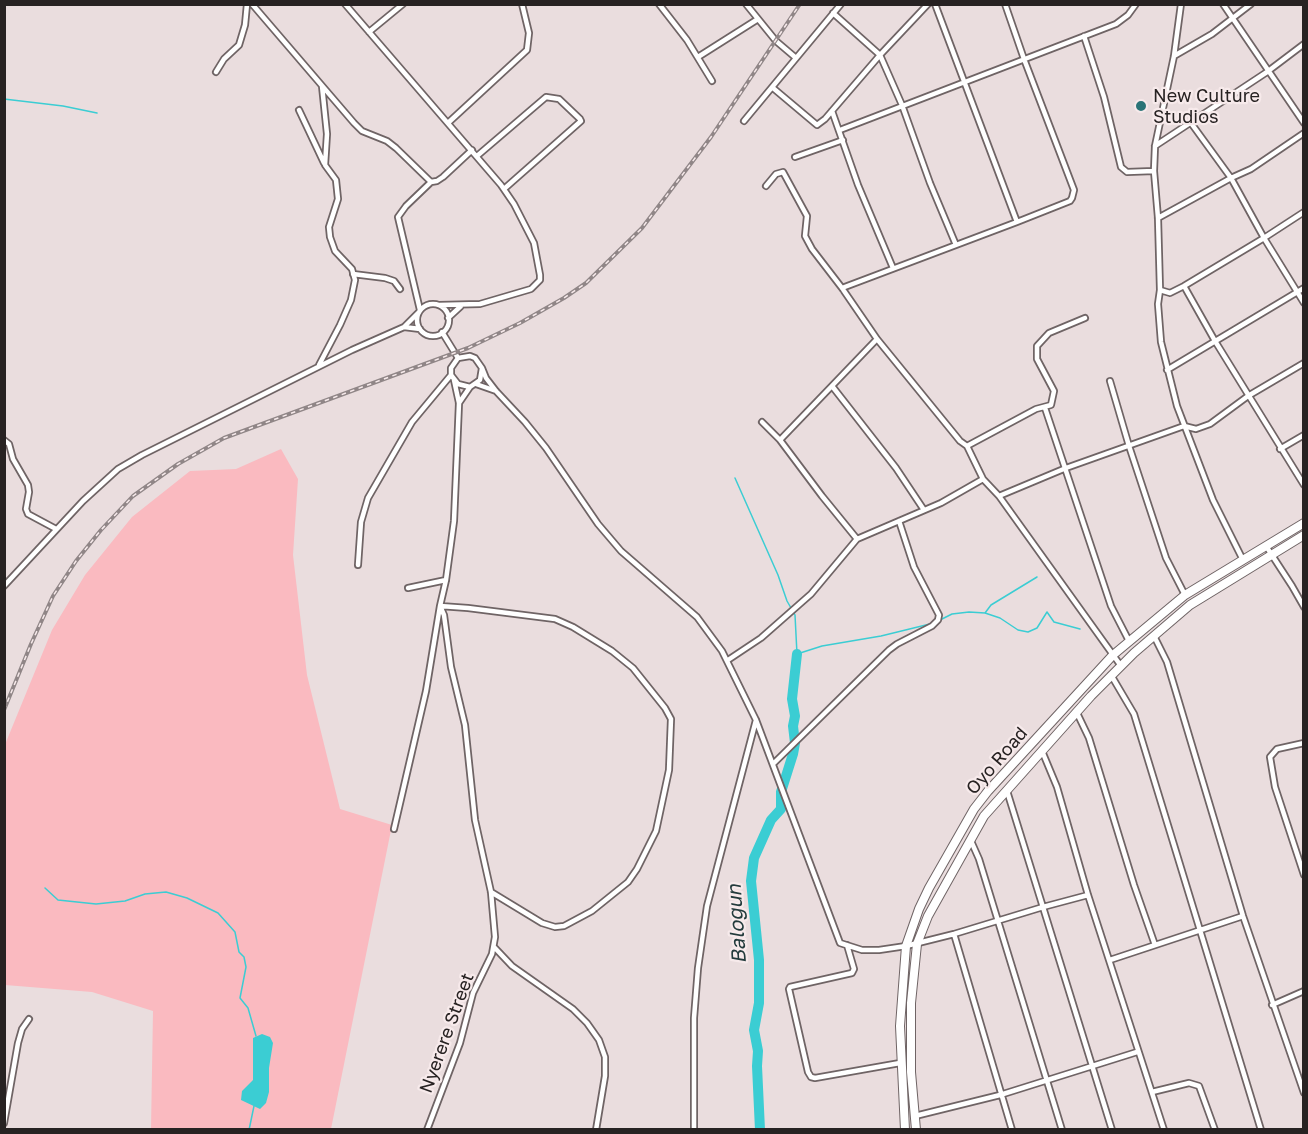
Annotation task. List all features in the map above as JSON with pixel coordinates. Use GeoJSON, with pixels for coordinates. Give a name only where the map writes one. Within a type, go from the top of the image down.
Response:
{"type":"FeatureCollection","features":[{"type":"Feature","properties":{"kind":"main road","name":"Oyo Road"},"geometry":{"type":"LineString","coordinates":[[916,1130],[911,1072],[911,1003],[917,944],[927,916],[969,839],[984,816],[1007,789],[1111,675],[1190,605],[1304,523]]}},
{"type":"Feature","properties":{"kind":"main road","name":"Oyo Road"},"geometry":{"type":"LineString","coordinates":[[905,1130],[900,1063],[900,1004],[906,946],[929,888],[974,809],[1113,655],[1129,641],[1185,595],[1243,560],[1304,535]]}},
{"type":"Feature","properties":{"kind":"street"},"geometry":{"type":"LineString","coordinates":[[216,72],[224,59],[239,45],[245,25],[247,4]]}},
{"type":"Feature","properties":{"kind":"street"},"geometry":{"type":"LineString","coordinates":[[252,4],[362,131],[387,141],[431,182]]}},
{"type":"Feature","properties":{"kind":"street"},"geometry":{"type":"LineString","coordinates":[[4,586],[99,485],[118,469],[318,367],[404,327],[427,305],[480,304],[531,289],[540,280],[534,243],[504,189],[449,122],[345,4]]}},
{"type":"Feature","properties":{"kind":"street"},"geometry":{"type":"LineString","coordinates":[[369,32],[403,4]]}},
{"type":"Feature","properties":{"kind":"street"},"geometry":{"type":"LineString","coordinates":[[449,122],[527,50],[529,33],[522,4]]}},
{"type":"Feature","properties":{"kind":"street"},"geometry":{"type":"LineString","coordinates":[[659,4],[687,40],[712,81]]}},
{"type":"Feature","properties":{"kind":"street"},"geometry":{"type":"LineString","coordinates":[[746,4],[776,40],[796,58]]}},
{"type":"Feature","properties":{"kind":"street"},"geometry":{"type":"LineString","coordinates":[[744,121],[841,4]]}},
{"type":"Feature","properties":{"kind":"street"},"geometry":{"type":"LineString","coordinates":[[773,88],[817,125],[928,4]]}},
{"type":"Feature","properties":{"kind":"street"},"geometry":{"type":"LineString","coordinates":[[935,4],[1017,222]]}},
{"type":"Feature","properties":{"kind":"street"},"geometry":{"type":"LineString","coordinates":[[842,288],[1070,201],[1074,194],[1005,4]]}},
{"type":"Feature","properties":{"kind":"street"},"geometry":{"type":"LineString","coordinates":[[840,130],[1124,19],[1136,4]]}},
{"type":"Feature","properties":{"kind":"street"},"geometry":{"type":"LineString","coordinates":[[1181,4],[1174,56],[1155,146],[1153,171],[1158,218],[1160,290],[1158,324],[1167,370],[1184,426],[1213,500],[1243,560]]}},
{"type":"Feature","properties":{"kind":"street"},"geometry":{"type":"LineString","coordinates":[[1223,4],[1267,72],[1304,123]]}},
{"type":"Feature","properties":{"kind":"street"},"geometry":{"type":"LineString","coordinates":[[1174,56],[1233,19],[1251,4]]}},
{"type":"Feature","properties":{"kind":"street"},"geometry":{"type":"LineString","coordinates":[[834,13],[880,55],[902,105],[930,183],[956,245]]}},
{"type":"Feature","properties":{"kind":"street"},"geometry":{"type":"LineString","coordinates":[[698,57],[758,19]]}},
{"type":"Feature","properties":{"kind":"street"},"geometry":{"type":"LineString","coordinates":[[1084,36],[1104,97],[1121,166],[1127,172],[1153,171]]}},
{"type":"Feature","properties":{"kind":"street"},"geometry":{"type":"LineString","coordinates":[[1155,146],[1267,72],[1304,44]]}},
{"type":"Feature","properties":{"kind":"street"},"geometry":{"type":"LineString","coordinates":[[322,86],[327,134],[325,165]]}},
{"type":"Feature","properties":{"kind":"street"},"geometry":{"type":"LineString","coordinates":[[477,156],[546,97],[559,99],[580,119],[581,122],[504,189]]}},
{"type":"Feature","properties":{"kind":"street"},"geometry":{"type":"LineString","coordinates":[[299,110],[325,165],[336,180],[338,199],[329,227],[330,237],[335,251],[352,268],[355,280],[351,300],[318,367]]}},
{"type":"Feature","properties":{"kind":"street"},"geometry":{"type":"LineString","coordinates":[[832,111],[858,184],[893,268]]}},
{"type":"Feature","properties":{"kind":"street"},"geometry":{"type":"LineString","coordinates":[[1191,123],[1231,178],[1304,303]]}},
{"type":"Feature","properties":{"kind":"street"},"geometry":{"type":"LineString","coordinates":[[1158,218],[1231,178],[1251,170],[1304,133]]}},
{"type":"Feature","properties":{"kind":"street"},"geometry":{"type":"LineString","coordinates":[[795,157],[843,140]]}},
{"type":"Feature","properties":{"kind":"street"},"geometry":{"type":"LineString","coordinates":[[420,329],[417,321],[419,311],[398,217],[431,182],[434,183],[443,177],[472,150]]}},
{"type":"Feature","properties":{"kind":"street"},"geometry":{"type":"LineString","coordinates":[[766,186],[776,174],[783,172],[786,176],[807,216],[805,236],[812,249],[877,339],[960,441],[967,446],[983,479],[999,496],[1121,666]]}},
{"type":"Feature","properties":{"kind":"street"},"geometry":{"type":"LineString","coordinates":[[1160,290],[1170,293],[1184,286],[1304,212]]}},
{"type":"Feature","properties":{"kind":"street"},"geometry":{"type":"LineString","coordinates":[[353,274],[385,278],[394,281],[400,289]]}},
{"type":"Feature","properties":{"kind":"street"},"geometry":{"type":"LineString","coordinates":[[1184,286],[1248,396],[1304,485]]}},
{"type":"Feature","properties":{"kind":"street"},"geometry":{"type":"LineString","coordinates":[[1167,370],[1304,288]]}},
{"type":"Feature","properties":{"kind":"street"},"geometry":{"type":"LineString","coordinates":[[404,327],[420,329],[430,335],[442,332],[447,326],[448,318],[446,310],[439,305]]}},
{"type":"Feature","properties":{"kind":"street"},"geometry":{"type":"LineString","coordinates":[[448,318],[460,306]]}},
{"type":"Feature","properties":{"kind":"street"},"geometry":{"type":"LineString","coordinates":[[967,446],[1036,409],[1051,405],[1054,391],[1037,359],[1037,346],[1049,333],[1085,318]]}},
{"type":"Feature","properties":{"kind":"street"},"geometry":{"type":"LineString","coordinates":[[442,332],[458,358]]}},
{"type":"Feature","properties":{"kind":"street"},"geometry":{"type":"LineString","coordinates":[[780,440],[877,339]]}},
{"type":"Feature","properties":{"kind":"street"},"geometry":{"type":"LineString","coordinates":[[394,829],[426,691],[446,580],[454,521],[459,403],[451,368],[458,358],[464,356],[475,358],[496,391],[546,448],[598,524],[621,550],[697,617],[728,660],[756,720],[781,783],[840,944],[862,950],[879,950],[917,944],[997,922],[1042,906],[1088,895]]}},
{"type":"Feature","properties":{"kind":"street"},"geometry":{"type":"LineString","coordinates":[[999,496],[1066,468],[1184,426],[1196,429],[1210,424],[1248,396],[1304,363]]}},
{"type":"Feature","properties":{"kind":"street"},"geometry":{"type":"LineString","coordinates":[[459,403],[482,374],[482,368]]}},
{"type":"Feature","properties":{"kind":"street"},"geometry":{"type":"LineString","coordinates":[[453,377],[458,384],[496,391]]}},
{"type":"Feature","properties":{"kind":"street"},"geometry":{"type":"LineString","coordinates":[[358,565],[361,522],[373,489],[412,422],[453,377]]}},
{"type":"Feature","properties":{"kind":"street"},"geometry":{"type":"LineString","coordinates":[[1110,381],[1166,558],[1185,595]]}},
{"type":"Feature","properties":{"kind":"street"},"geometry":{"type":"LineString","coordinates":[[832,386],[896,468],[924,510]]}},
{"type":"Feature","properties":{"kind":"street"},"geometry":{"type":"LineString","coordinates":[[1045,408],[1111,606],[1129,641]]}},
{"type":"Feature","properties":{"kind":"street"},"geometry":{"type":"LineString","coordinates":[[762,422],[780,440],[857,539]]}},
{"type":"Feature","properties":{"kind":"street"},"geometry":{"type":"LineString","coordinates":[[1280,449],[1304,435]]}},
{"type":"Feature","properties":{"kind":"street"},"geometry":{"type":"LineString","coordinates":[[4,440],[9,444],[13,459],[28,485],[26,509],[28,513],[56,530]]}},
{"type":"Feature","properties":{"kind":"street"},"geometry":{"type":"LineString","coordinates":[[728,660],[761,638],[811,594],[857,539],[941,503],[983,479]]}},
{"type":"Feature","properties":{"kind":"street"},"geometry":{"type":"LineString","coordinates":[[773,764],[889,650],[938,621],[939,615],[914,567],[899,521]]}},
{"type":"Feature","properties":{"kind":"street"},"geometry":{"type":"LineString","coordinates":[[1269,550],[1304,607]]}},
{"type":"Feature","properties":{"kind":"street"},"geometry":{"type":"LineString","coordinates":[[408,588],[446,580]]}},
{"type":"Feature","properties":{"kind":"street"},"geometry":{"type":"LineString","coordinates":[[440,606],[543,617],[573,627],[612,651],[633,668],[671,719],[670,763],[658,824],[628,882],[580,919],[555,927],[542,922],[491,892]]}},
{"type":"Feature","properties":{"kind":"street"},"geometry":{"type":"LineString","coordinates":[[440,606],[446,624],[451,667],[465,725],[475,820],[495,920],[494,947],[512,966],[573,1009],[599,1040],[605,1058],[605,1076],[596,1130]]}},
{"type":"Feature","properties":{"kind":"street"},"geometry":{"type":"LineString","coordinates":[[1154,636],[1167,662],[1243,916],[1304,1093]]}},
{"type":"Feature","properties":{"kind":"street"},"geometry":{"type":"LineString","coordinates":[[1111,675],[1134,714],[1261,1130]]}},
{"type":"Feature","properties":{"kind":"street"},"geometry":{"type":"LineString","coordinates":[[1077,713],[1089,738],[1155,945]]}},
{"type":"Feature","properties":{"kind":"street"},"geometry":{"type":"LineString","coordinates":[[694,1130],[694,1018],[707,906],[756,720]]}},
{"type":"Feature","properties":{"kind":"street"},"geometry":{"type":"LineString","coordinates":[[1304,743],[1277,749],[1270,757],[1275,787],[1304,875]]}},
{"type":"Feature","properties":{"kind":"street"},"geometry":{"type":"LineString","coordinates":[[1042,751],[1057,787],[1088,895],[1164,1130]]}},
{"type":"Feature","properties":{"kind":"street"},"geometry":{"type":"LineString","coordinates":[[1007,789],[1112,1130]]}},
{"type":"Feature","properties":{"kind":"street"},"geometry":{"type":"LineString","coordinates":[[969,839],[979,859],[1062,1130]]}},
{"type":"Feature","properties":{"kind":"street"},"geometry":{"type":"LineString","coordinates":[[1110,960],[1243,916]]}},
{"type":"Feature","properties":{"kind":"street"},"geometry":{"type":"LineString","coordinates":[[954,934],[1012,1130]]}},
{"type":"Feature","properties":{"kind":"street"},"geometry":{"type":"LineString","coordinates":[[847,945],[854,969],[852,973],[789,989],[807,1072],[815,1078],[900,1063]]}},
{"type":"Feature","properties":{"kind":"street","name":"Nyerere Street"},"geometry":{"type":"LineString","coordinates":[[427,1130],[460,1043],[473,993],[494,947]]}},
{"type":"Feature","properties":{"kind":"street"},"geometry":{"type":"LineString","coordinates":[[1272,1005],[1304,991]]}},
{"type":"Feature","properties":{"kind":"street"},"geometry":{"type":"LineString","coordinates":[[4,1122],[18,1042],[22,1029],[29,1019]]}},
{"type":"Feature","properties":{"kind":"street"},"geometry":{"type":"LineString","coordinates":[[914,1116],[1000,1095],[1137,1052]]}},
{"type":"Feature","properties":{"kind":"street"},"geometry":{"type":"LineString","coordinates":[[1152,1092],[1189,1083],[1199,1086],[1215,1130]]}},
{"type":"Feature","properties":{"kind":"shaded area"},"geometry":{"type":"Polygon","coordinates":[[[281,449],[298,479],[293,555],[307,675],[340,809],[392,825],[331,1129],[151,1129],[153,1011],[92,992],[5,985],[4,747],[52,630],[85,575],[132,517],[190,471],[236,469],[281,449]]]}},
{"type":"Feature","properties":{"kind":"water"},"geometry":{"type":"Polygon","coordinates":[[[262,1034],[270,1037],[273,1043],[269,1068],[269,1092],[266,1103],[260,1109],[241,1100],[242,1091],[253,1080],[253,1038],[262,1034]]]}},
{"type":"Feature","properties":{"kind":"waterway"},"geometry":{"type":"LineString","coordinates":[[4,99],[63,106],[97,113]]}},
{"type":"Feature","properties":{"kind":"waterway"},"geometry":{"type":"LineString","coordinates":[[735,478],[795,615],[797,654],[822,646],[881,636],[934,623]]}},
{"type":"Feature","properties":{"kind":"waterway"},"geometry":{"type":"LineString","coordinates":[[985,613],[991,605],[1037,577]]}},
{"type":"Feature","properties":{"kind":"waterway"},"geometry":{"type":"LineString","coordinates":[[938,621],[952,614],[985,613],[1000,618],[1018,630],[1028,632],[1037,628],[1047,612],[1054,622],[1080,629]]}},
{"type":"Feature","properties":{"kind":"waterway","name":"Balogun"},"geometry":{"type":"LineString","coordinates":[[760,1130],[758,1051],[754,1030],[759,1003],[759,960],[751,881],[754,858],[771,820],[781,809],[781,792],[793,754],[795,716],[792,699],[797,654]]}},
{"type":"Feature","properties":{"kind":"waterway"},"geometry":{"type":"LineString","coordinates":[[45,888],[58,900],[96,904],[125,901],[145,894],[166,892],[187,898],[218,913],[235,932],[239,952],[244,957],[246,967],[240,998],[248,1008],[256,1036]]}},
{"type":"Feature","properties":{"kind":"waterway"},"geometry":{"type":"LineString","coordinates":[[249,1130],[254,1106]]}},
{"type":"Feature","properties":{"kind":"railway"},"geometry":{"type":"LineString","coordinates":[[4,710],[53,596],[76,561],[133,496],[178,464],[224,438],[468,348],[520,323],[586,283],[642,228],[711,137],[800,4]]}},
{"type":"Feature","properties":{"kind":"place","name":"New Culture Studios"},"geometry":{"type":"Point","coordinates":[1141,106]}}]}
